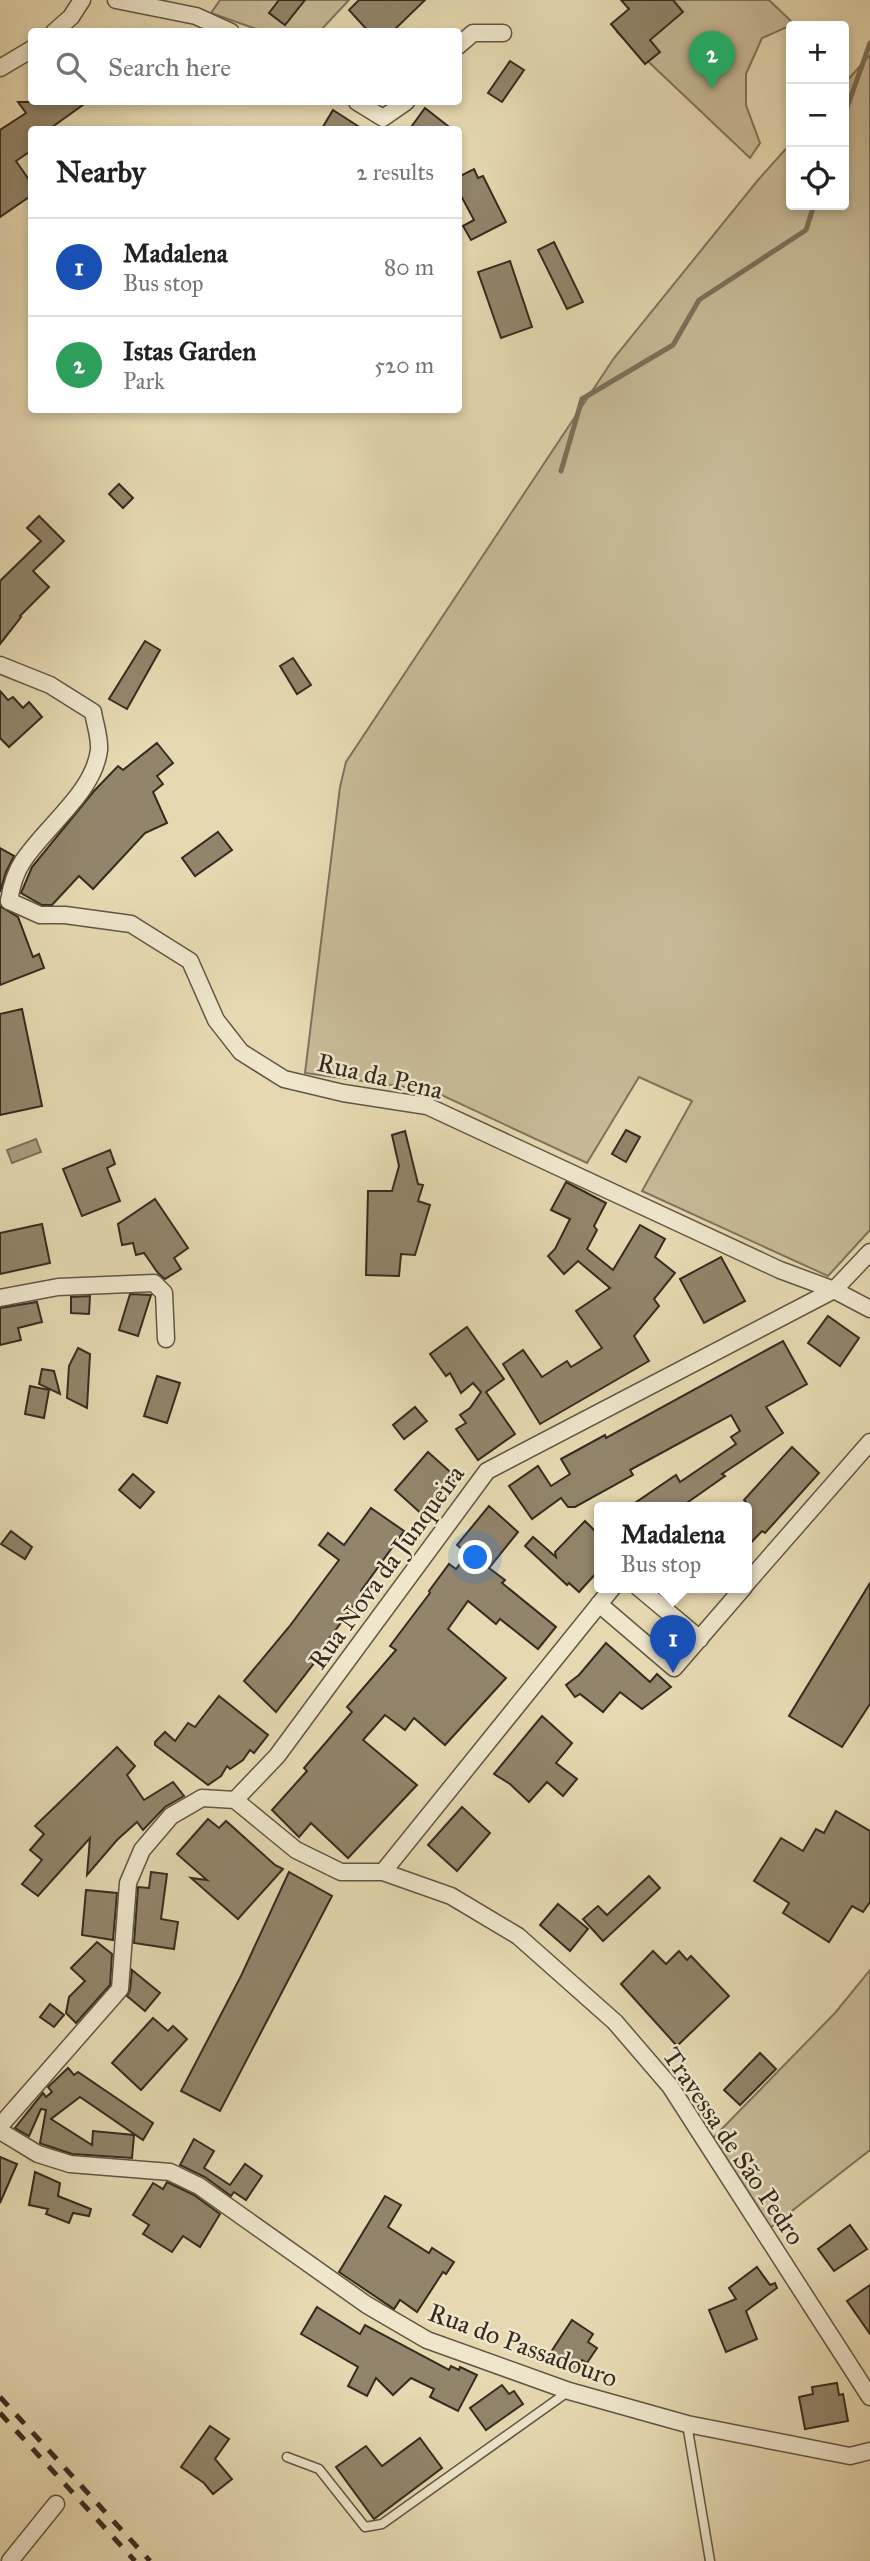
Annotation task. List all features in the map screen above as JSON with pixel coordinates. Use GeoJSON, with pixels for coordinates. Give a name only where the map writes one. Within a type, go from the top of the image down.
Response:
{"type":"FeatureCollection","features":[{"type":"Feature","properties":{"kind":"street"},"geometry":{"type":"LineString","coordinates":[[59,28],[71,17],[82,0]]}},
{"type":"Feature","properties":{"kind":"street"},"geometry":{"type":"LineString","coordinates":[[116,0],[196,16],[222,28]]}},
{"type":"Feature","properties":{"kind":"street"},"geometry":{"type":"LineString","coordinates":[[462,43],[473,33],[503,33]]}},
{"type":"Feature","properties":{"kind":"street"},"geometry":{"type":"LineString","coordinates":[[0,68],[28,51]]}},
{"type":"Feature","properties":{"kind":"street"},"geometry":{"type":"LineString","coordinates":[[361,105],[389,124],[404,105]]}},
{"type":"Feature","properties":{"kind":"street"},"geometry":{"type":"LineString","coordinates":[[0,665],[50,685],[93,712],[99,747],[94,770],[23,862],[4,905]]}},
{"type":"Feature","properties":{"kind":"street","name":"Rua da Pena"},"geometry":{"type":"LineString","coordinates":[[4,905],[40,915],[65,915],[131,924],[190,961],[216,1020],[241,1052],[284,1079],[342,1093],[427,1106],[780,1270],[834,1290],[870,1309]]}},
{"type":"Feature","properties":{"kind":"street","name":"Rua Nova da Junqueira"},"geometry":{"type":"LineString","coordinates":[[235,1800],[277,1756],[487,1471],[834,1290],[870,1252]]}},
{"type":"Feature","properties":{"kind":"street"},"geometry":{"type":"LineString","coordinates":[[0,1297],[58,1287],[154,1283],[164,1293],[166,1339]]}},
{"type":"Feature","properties":{"kind":"street"},"geometry":{"type":"LineString","coordinates":[[752,1578],[870,1442]]}},
{"type":"Feature","properties":{"kind":"street"},"geometry":{"type":"LineString","coordinates":[[383,1872],[608,1593]]}},
{"type":"Feature","properties":{"kind":"street"},"geometry":{"type":"LineString","coordinates":[[645,1593],[699,1639]]}},
{"type":"Feature","properties":{"kind":"street"},"geometry":{"type":"LineString","coordinates":[[599,1604],[674,1668],[739,1593]]}},
{"type":"Feature","properties":{"kind":"street"},"geometry":{"type":"LineString","coordinates":[[0,2126],[120,1989],[128,1884],[142,1850],[171,1816],[202,1798],[235,1800]]}},
{"type":"Feature","properties":{"kind":"street","name":"Travessa de São Pedro"},"geometry":{"type":"LineString","coordinates":[[235,1800],[296,1850],[341,1872],[383,1872],[451,1896],[518,1936],[615,2022],[670,2086],[870,2397]]}},
{"type":"Feature","properties":{"kind":"street","name":"Rua do Passadouro"},"geometry":{"type":"LineString","coordinates":[[0,2132],[38,2154],[70,2164],[170,2172],[199,2186],[367,2305],[427,2340],[569,2391],[687,2424],[850,2456],[870,2451]]}},
{"type":"Feature","properties":{"kind":"street"},"geometry":{"type":"LineString","coordinates":[[10,2561],[56,2504]]}},
{"type":"Feature","properties":{"kind":"lane"},"geometry":{"type":"LineString","coordinates":[[287,2457],[319,2469],[365,2527],[382,2524],[569,2391]]}},
{"type":"Feature","properties":{"kind":"lane"},"geometry":{"type":"LineString","coordinates":[[687,2424],[710,2561]]}},
{"type":"Feature","properties":{"kind":"shaded area"},"geometry":{"type":"Polygon","coordinates":[[[220,0],[349,0],[323,28],[254,28],[211,13],[220,0]]]}},
{"type":"Feature","properties":{"kind":"shaded area"},"geometry":{"type":"Polygon","coordinates":[[[650,0],[769,0],[791,21],[786,21],[786,28],[762,38],[746,74],[746,105],[760,143],[750,158],[617,32],[650,0]]]}},
{"type":"Feature","properties":{"kind":"shaded area"},"geometry":{"type":"Polygon","coordinates":[[[870,55],[870,1230],[828,1276],[642,1191],[692,1101],[639,1077],[587,1163],[433,1091],[305,1073],[340,787],[346,762],[614,358],[786,149],[786,210],[849,210],[849,78],[870,55]]]}},
{"type":"Feature","properties":{"kind":"shaded area"},"geometry":{"type":"Polygon","coordinates":[[[36,1139],[41,1152],[12,1163],[7,1150],[36,1139]]]}},
{"type":"Feature","properties":{"kind":"shaded area"},"geometry":{"type":"Polygon","coordinates":[[[870,1970],[870,2150],[770,2228],[713,2138],[835,2013],[870,1970]]]}},
{"type":"Feature","properties":{"kind":"building"},"geometry":{"type":"Polygon","coordinates":[[[279,0],[305,0],[285,25],[269,13],[279,0]]]}},
{"type":"Feature","properties":{"kind":"building"},"geometry":{"type":"Polygon","coordinates":[[[359,0],[425,0],[396,28],[365,28],[349,10],[359,0]]]}},
{"type":"Feature","properties":{"kind":"building"},"geometry":{"type":"Polygon","coordinates":[[[621,0],[673,0],[683,12],[650,40],[660,52],[645,64],[611,24],[629,9],[621,0]]]}},
{"type":"Feature","properties":{"kind":"building"},"geometry":{"type":"Polygon","coordinates":[[[510,61],[524,70],[502,102],[488,93],[510,61]]]}},
{"type":"Feature","properties":{"kind":"building"},"geometry":{"type":"Polygon","coordinates":[[[18,102],[28,102],[28,105],[83,105],[54,126],[28,126],[28,153],[16,161],[28,178],[28,198],[0,217],[0,130],[26,113],[18,102]]]}},
{"type":"Feature","properties":{"kind":"building"},"geometry":{"type":"Polygon","coordinates":[[[425,108],[448,126],[412,126],[425,108]]]}},
{"type":"Feature","properties":{"kind":"building"},"geometry":{"type":"Polygon","coordinates":[[[333,110],[358,126],[323,126],[333,110]]]}},
{"type":"Feature","properties":{"kind":"building"},"geometry":{"type":"Polygon","coordinates":[[[474,169],[478,178],[483,176],[506,222],[471,240],[463,226],[474,220],[462,198],[462,175],[474,169]]]}},
{"type":"Feature","properties":{"kind":"building"},"geometry":{"type":"Polygon","coordinates":[[[554,242],[583,302],[567,309],[538,250],[554,242]]]}},
{"type":"Feature","properties":{"kind":"building"},"geometry":{"type":"Polygon","coordinates":[[[510,261],[532,327],[501,338],[478,272],[510,261]]]}},
{"type":"Feature","properties":{"kind":"building"},"geometry":{"type":"Polygon","coordinates":[[[119,484],[133,498],[123,508],[109,494],[119,484]]]}},
{"type":"Feature","properties":{"kind":"building"},"geometry":{"type":"Polygon","coordinates":[[[39,516],[64,541],[33,571],[49,587],[20,616],[0,644],[0,581],[41,541],[27,528],[39,516]]]}},
{"type":"Feature","properties":{"kind":"building"},"geometry":{"type":"Polygon","coordinates":[[[145,641],[160,650],[127,709],[109,699],[145,641]]]}},
{"type":"Feature","properties":{"kind":"building"},"geometry":{"type":"Polygon","coordinates":[[[293,658],[311,685],[297,694],[280,666],[293,658]]]}},
{"type":"Feature","properties":{"kind":"building"},"geometry":{"type":"Polygon","coordinates":[[[0,691],[8,700],[13,697],[23,708],[29,702],[42,717],[9,747],[0,738],[0,691]]]}},
{"type":"Feature","properties":{"kind":"building"},"geometry":{"type":"Polygon","coordinates":[[[157,743],[173,763],[157,776],[163,784],[153,792],[167,823],[145,833],[93,889],[79,876],[52,905],[42,905],[21,893],[32,867],[94,791],[118,766],[123,770],[157,743]]]}},
{"type":"Feature","properties":{"kind":"building"},"geometry":{"type":"Polygon","coordinates":[[[218,832],[232,850],[195,876],[182,858],[218,832]]]}},
{"type":"Feature","properties":{"kind":"building"},"geometry":{"type":"Polygon","coordinates":[[[0,848],[14,856],[0,892],[0,848]]]}},
{"type":"Feature","properties":{"kind":"building"},"geometry":{"type":"Polygon","coordinates":[[[0,906],[18,917],[33,957],[39,954],[44,968],[0,985],[0,906]]]}},
{"type":"Feature","properties":{"kind":"building"},"geometry":{"type":"Polygon","coordinates":[[[22,1009],[42,1106],[0,1115],[0,1014],[22,1009]]]}},
{"type":"Feature","properties":{"kind":"building"},"geometry":{"type":"Polygon","coordinates":[[[626,1130],[640,1137],[626,1162],[612,1154],[626,1130]]]}},
{"type":"Feature","properties":{"kind":"building"},"geometry":{"type":"Polygon","coordinates":[[[405,1131],[418,1184],[423,1185],[418,1201],[430,1205],[415,1255],[401,1254],[399,1276],[366,1275],[368,1191],[392,1191],[399,1166],[392,1135],[405,1131]]]}},
{"type":"Feature","properties":{"kind":"building"},"geometry":{"type":"Polygon","coordinates":[[[110,1150],[115,1164],[107,1168],[120,1201],[82,1216],[63,1169],[110,1150]]]}},
{"type":"Feature","properties":{"kind":"building"},"geometry":{"type":"Polygon","coordinates":[[[566,1182],[606,1203],[594,1226],[597,1230],[587,1249],[613,1270],[640,1225],[665,1239],[655,1257],[675,1273],[654,1299],[659,1306],[634,1336],[649,1361],[540,1424],[503,1364],[523,1350],[542,1377],[567,1361],[571,1367],[602,1348],[576,1311],[610,1288],[578,1261],[564,1274],[548,1256],[555,1249],[570,1219],[551,1210],[566,1182]]]}},
{"type":"Feature","properties":{"kind":"building"},"geometry":{"type":"Polygon","coordinates":[[[155,1199],[188,1248],[174,1258],[181,1269],[165,1279],[144,1253],[136,1255],[133,1243],[122,1245],[118,1224],[155,1199]]]}},
{"type":"Feature","properties":{"kind":"building"},"geometry":{"type":"Polygon","coordinates":[[[42,1224],[50,1263],[0,1274],[0,1233],[42,1224]]]}},
{"type":"Feature","properties":{"kind":"building"},"geometry":{"type":"Polygon","coordinates":[[[721,1257],[745,1301],[704,1323],[680,1279],[721,1257]]]}},
{"type":"Feature","properties":{"kind":"building"},"geometry":{"type":"Polygon","coordinates":[[[130,1294],[151,1295],[138,1336],[119,1330],[130,1294]]]}},
{"type":"Feature","properties":{"kind":"building"},"geometry":{"type":"Polygon","coordinates":[[[90,1296],[89,1314],[71,1313],[71,1297],[90,1296]]]}},
{"type":"Feature","properties":{"kind":"building"},"geometry":{"type":"Polygon","coordinates":[[[37,1302],[42,1322],[18,1328],[21,1340],[0,1345],[0,1308],[37,1302]]]}},
{"type":"Feature","properties":{"kind":"building"},"geometry":{"type":"Polygon","coordinates":[[[828,1316],[859,1338],[840,1366],[808,1343],[828,1316]]]}},
{"type":"Feature","properties":{"kind":"building"},"geometry":{"type":"Polygon","coordinates":[[[467,1327],[504,1379],[486,1392],[515,1434],[478,1460],[456,1429],[466,1423],[460,1415],[470,1408],[481,1392],[473,1383],[461,1393],[450,1373],[446,1376],[430,1354],[467,1327]]]}},
{"type":"Feature","properties":{"kind":"building"},"geometry":{"type":"Polygon","coordinates":[[[783,1341],[807,1384],[766,1407],[783,1433],[722,1474],[725,1476],[688,1502],[636,1502],[676,1475],[680,1482],[736,1444],[731,1437],[740,1431],[731,1415],[630,1470],[633,1475],[575,1507],[568,1507],[561,1498],[532,1519],[509,1486],[538,1466],[551,1486],[570,1474],[561,1459],[605,1435],[606,1438],[783,1341]]]}},
{"type":"Feature","properties":{"kind":"building"},"geometry":{"type":"Polygon","coordinates":[[[78,1348],[90,1354],[87,1408],[67,1398],[69,1366],[78,1348]]]}},
{"type":"Feature","properties":{"kind":"building"},"geometry":{"type":"Polygon","coordinates":[[[42,1369],[54,1371],[60,1394],[39,1384],[42,1369]]]}},
{"type":"Feature","properties":{"kind":"building"},"geometry":{"type":"Polygon","coordinates":[[[157,1376],[180,1383],[167,1423],[144,1416],[157,1376]]]}},
{"type":"Feature","properties":{"kind":"building"},"geometry":{"type":"Polygon","coordinates":[[[30,1386],[49,1390],[44,1418],[25,1414],[30,1386]]]}},
{"type":"Feature","properties":{"kind":"building"},"geometry":{"type":"Polygon","coordinates":[[[415,1407],[427,1421],[404,1439],[393,1425],[415,1407]]]}},
{"type":"Feature","properties":{"kind":"building"},"geometry":{"type":"Polygon","coordinates":[[[792,1447],[819,1473],[765,1533],[762,1531],[752,1542],[752,1502],[744,1500],[792,1447]]]}},
{"type":"Feature","properties":{"kind":"building"},"geometry":{"type":"Polygon","coordinates":[[[428,1452],[457,1478],[424,1516],[395,1490],[428,1452]]]}},
{"type":"Feature","properties":{"kind":"building"},"geometry":{"type":"Polygon","coordinates":[[[133,1474],[154,1492],[140,1508],[119,1490],[133,1474]]]}},
{"type":"Feature","properties":{"kind":"building"},"geometry":{"type":"Polygon","coordinates":[[[489,1506],[518,1532],[489,1568],[505,1580],[502,1583],[556,1627],[538,1649],[500,1619],[496,1624],[468,1601],[448,1629],[506,1678],[445,1745],[414,1718],[405,1730],[385,1715],[363,1740],[417,1785],[348,1858],[311,1823],[299,1837],[272,1810],[307,1771],[304,1768],[352,1712],[347,1707],[396,1650],[390,1646],[449,1564],[456,1569],[467,1554],[457,1545],[489,1506]]]}},
{"type":"Feature","properties":{"kind":"building"},"geometry":{"type":"Polygon","coordinates":[[[371,1508],[404,1531],[320,1651],[322,1653],[276,1712],[244,1681],[339,1560],[319,1545],[328,1533],[344,1545],[371,1508]]]}},
{"type":"Feature","properties":{"kind":"building"},"geometry":{"type":"Polygon","coordinates":[[[585,1521],[594,1530],[594,1576],[579,1592],[569,1583],[567,1585],[525,1546],[533,1537],[556,1557],[555,1552],[585,1521]]]}},
{"type":"Feature","properties":{"kind":"building"},"geometry":{"type":"Polygon","coordinates":[[[11,1531],[32,1547],[25,1559],[1,1544],[11,1531]]]}},
{"type":"Feature","properties":{"kind":"building"},"geometry":{"type":"Polygon","coordinates":[[[870,1583],[870,1704],[842,1747],[789,1716],[870,1583]]]}},
{"type":"Feature","properties":{"kind":"building"},"geometry":{"type":"Polygon","coordinates":[[[606,1643],[650,1682],[657,1674],[671,1687],[642,1709],[620,1692],[603,1712],[580,1694],[575,1697],[566,1685],[579,1675],[606,1643]]]}},
{"type":"Feature","properties":{"kind":"building"},"geometry":{"type":"Polygon","coordinates":[[[219,1696],[268,1735],[254,1753],[250,1750],[243,1760],[230,1769],[227,1766],[221,1776],[208,1785],[155,1745],[155,1742],[165,1732],[175,1741],[188,1723],[195,1727],[219,1696]]]}},
{"type":"Feature","properties":{"kind":"building"},"geometry":{"type":"Polygon","coordinates":[[[542,1716],[572,1743],[556,1763],[577,1779],[563,1796],[547,1782],[529,1802],[510,1784],[494,1774],[542,1716]]]}},
{"type":"Feature","properties":{"kind":"building"},"geometry":{"type":"Polygon","coordinates":[[[117,1747],[135,1766],[127,1775],[144,1800],[173,1782],[184,1796],[165,1807],[143,1830],[137,1822],[117,1840],[87,1875],[90,1838],[38,1896],[22,1884],[42,1860],[30,1850],[44,1834],[35,1826],[117,1747]]]}},
{"type":"Feature","properties":{"kind":"building"},"geometry":{"type":"Polygon","coordinates":[[[462,1807],[490,1833],[457,1871],[428,1845],[462,1807]]]}},
{"type":"Feature","properties":{"kind":"building"},"geometry":{"type":"Polygon","coordinates":[[[836,1811],[870,1831],[870,1902],[863,1912],[852,1906],[829,1942],[783,1913],[789,1903],[754,1881],[781,1838],[803,1851],[816,1829],[824,1833],[836,1811]]]}},
{"type":"Feature","properties":{"kind":"building"},"geometry":{"type":"Polygon","coordinates":[[[208,1819],[219,1828],[226,1821],[283,1869],[238,1919],[191,1878],[207,1880],[177,1854],[208,1819]]]}},
{"type":"Feature","properties":{"kind":"building"},"geometry":{"type":"Polygon","coordinates":[[[151,1872],[167,1874],[161,1919],[178,1922],[174,1949],[134,1943],[138,1887],[149,1888],[151,1872]]]}},
{"type":"Feature","properties":{"kind":"building"},"geometry":{"type":"Polygon","coordinates":[[[289,1872],[332,1896],[220,2111],[181,2091],[241,1976],[289,1872]]]}},
{"type":"Feature","properties":{"kind":"building"},"geometry":{"type":"Polygon","coordinates":[[[649,1876],[660,1888],[603,1941],[583,1919],[598,1906],[607,1915],[649,1876]]]}},
{"type":"Feature","properties":{"kind":"building"},"geometry":{"type":"Polygon","coordinates":[[[86,1890],[117,1893],[113,1940],[82,1935],[86,1890]]]}},
{"type":"Feature","properties":{"kind":"building"},"geometry":{"type":"Polygon","coordinates":[[[558,1904],[588,1929],[570,1951],[540,1925],[558,1904]]]}},
{"type":"Feature","properties":{"kind":"building"},"geometry":{"type":"Polygon","coordinates":[[[97,1942],[112,1954],[110,1985],[76,2023],[66,2013],[69,1997],[85,1981],[71,1968],[97,1942]]]}},
{"type":"Feature","properties":{"kind":"building"},"geometry":{"type":"Polygon","coordinates":[[[653,1951],[666,1964],[679,1951],[687,1960],[691,1956],[729,1996],[677,2046],[621,1984],[653,1951]]]}},
{"type":"Feature","properties":{"kind":"building"},"geometry":{"type":"Polygon","coordinates":[[[132,1970],[160,1993],[145,2011],[127,1996],[132,1970]]]}},
{"type":"Feature","properties":{"kind":"building"},"geometry":{"type":"Polygon","coordinates":[[[50,2004],[64,2015],[54,2027],[40,2017],[50,2004]]]}},
{"type":"Feature","properties":{"kind":"building"},"geometry":{"type":"Polygon","coordinates":[[[153,2018],[168,2031],[173,2026],[187,2039],[141,2090],[112,2063],[153,2018]]]}},
{"type":"Feature","properties":{"kind":"building"},"geometry":{"type":"Polygon","coordinates":[[[760,2053],[776,2069],[740,2105],[724,2090],[760,2053]]]}},
{"type":"Feature","properties":{"kind":"building"},"geometry":{"type":"Polygon","coordinates":[[[68,2068],[74,2075],[78,2072],[153,2123],[143,2140],[80,2097],[51,2119],[92,2145],[93,2131],[134,2135],[132,2158],[72,2154],[40,2143],[46,2110],[41,2109],[29,2136],[15,2128],[43,2093],[46,2097],[52,2092],[48,2087],[68,2068]]]}},
{"type":"Feature","properties":{"kind":"building"},"geometry":{"type":"Polygon","coordinates":[[[194,2139],[214,2151],[204,2168],[230,2185],[245,2164],[262,2176],[246,2200],[234,2192],[231,2196],[205,2177],[180,2165],[194,2139]]]}},
{"type":"Feature","properties":{"kind":"building"},"geometry":{"type":"Polygon","coordinates":[[[0,2157],[17,2164],[0,2203],[0,2157]]]}},
{"type":"Feature","properties":{"kind":"building"},"geometry":{"type":"Polygon","coordinates":[[[35,2172],[60,2183],[58,2196],[91,2209],[89,2216],[73,2213],[69,2223],[46,2214],[48,2209],[29,2205],[35,2172]]]}},
{"type":"Feature","properties":{"kind":"building"},"geometry":{"type":"Polygon","coordinates":[[[167,2182],[194,2195],[220,2214],[200,2247],[183,2236],[172,2252],[143,2234],[149,2225],[133,2215],[153,2183],[163,2189],[167,2182]]]}},
{"type":"Feature","properties":{"kind":"building"},"geometry":{"type":"Polygon","coordinates":[[[385,2196],[401,2205],[388,2227],[429,2253],[432,2248],[454,2262],[446,2274],[443,2272],[417,2312],[400,2300],[394,2309],[339,2272],[385,2196]]]}},
{"type":"Feature","properties":{"kind":"building"},"geometry":{"type":"Polygon","coordinates":[[[850,2225],[867,2249],[834,2271],[818,2249],[850,2225]]]}},
{"type":"Feature","properties":{"kind":"building"},"geometry":{"type":"Polygon","coordinates":[[[757,2267],[770,2285],[775,2283],[777,2288],[746,2311],[757,2339],[726,2352],[709,2310],[736,2299],[729,2288],[757,2267]]]}},
{"type":"Feature","properties":{"kind":"building"},"geometry":{"type":"Polygon","coordinates":[[[870,2285],[870,2334],[847,2301],[870,2285]]]}},
{"type":"Feature","properties":{"kind":"building"},"geometry":{"type":"Polygon","coordinates":[[[317,2307],[360,2334],[365,2325],[449,2370],[451,2366],[459,2370],[460,2367],[477,2375],[458,2411],[430,2397],[434,2389],[411,2378],[393,2395],[376,2378],[367,2396],[348,2386],[358,2367],[301,2334],[317,2307]]]}},
{"type":"Feature","properties":{"kind":"building"},"geometry":{"type":"Polygon","coordinates":[[[572,2320],[593,2334],[588,2342],[597,2348],[587,2363],[582,2360],[574,2372],[549,2355],[572,2320]]]}},
{"type":"Feature","properties":{"kind":"building"},"geometry":{"type":"Polygon","coordinates":[[[837,2383],[839,2395],[843,2394],[848,2421],[805,2429],[799,2397],[813,2394],[812,2387],[837,2383]]]}},
{"type":"Feature","properties":{"kind":"building"},"geometry":{"type":"Polygon","coordinates":[[[502,2385],[509,2394],[514,2391],[523,2404],[486,2430],[470,2408],[502,2385]]]}},
{"type":"Feature","properties":{"kind":"building"},"geometry":{"type":"Polygon","coordinates":[[[210,2426],[229,2439],[215,2459],[232,2479],[213,2494],[204,2483],[181,2467],[210,2426]]]}},
{"type":"Feature","properties":{"kind":"building"},"geometry":{"type":"Polygon","coordinates":[[[420,2438],[442,2468],[374,2519],[336,2467],[366,2446],[382,2466],[420,2438]]]}},
{"type":"Feature","properties":{"kind":"waterway"},"geometry":{"type":"LineString","coordinates":[[849,102],[870,43]]}},
{"type":"Feature","properties":{"kind":"waterway"},"geometry":{"type":"LineString","coordinates":[[561,471],[582,399],[673,345],[699,300],[806,230],[812,210]]}},
{"type":"Feature","properties":{"kind":"railway"},"geometry":{"type":"LineString","coordinates":[[0,2397],[150,2561]]}},
{"type":"Feature","properties":{"kind":"railway"},"geometry":{"type":"LineString","coordinates":[[0,2413],[135,2561]]}},
{"type":"Feature","properties":{"kind":"place","name":"Istas Garden"},"geometry":{"type":"Point","coordinates":[712,89]}},
{"type":"Feature","properties":{"kind":"place","name":"Madalena"},"geometry":{"type":"Point","coordinates":[673,1673]}}]}
